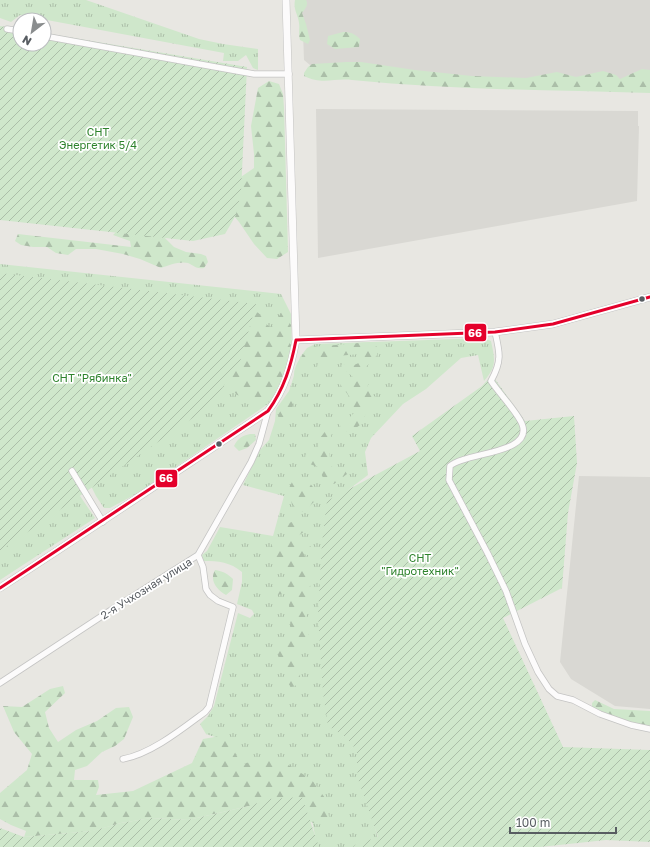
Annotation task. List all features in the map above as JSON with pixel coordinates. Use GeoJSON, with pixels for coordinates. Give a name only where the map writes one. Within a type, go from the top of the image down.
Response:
{"type":"FeatureCollection","features":[{"type":"Feature","properties":{"kind":"street"},"geometry":{"type":"LineString","coordinates":[[0,588],[103,522],[187,464],[268,411],[277,401],[282,391],[296,340],[286,0]]}},
{"type":"Feature","properties":{"kind":"street"},"geometry":{"type":"LineString","coordinates":[[7,29],[12,30]]}},
{"type":"Feature","properties":{"kind":"street"},"geometry":{"type":"LineString","coordinates":[[52,37],[254,74],[289,74]]}},
{"type":"Feature","properties":{"kind":"street"},"geometry":{"type":"LineString","coordinates":[[296,340],[495,332],[553,324],[650,297]]}},
{"type":"Feature","properties":{"kind":"street"},"geometry":{"type":"LineString","coordinates":[[495,332],[499,358],[496,371],[491,381],[520,421],[524,431],[523,435],[521,440],[516,444],[465,458],[453,463],[450,466],[448,480],[482,542],[506,591],[525,644],[548,690],[556,696],[573,700],[600,714],[631,725],[650,729]]}},
{"type":"Feature","properties":{"kind":"street","name":"2-я Учхозная улица"},"geometry":{"type":"LineString","coordinates":[[0,683],[198,555],[251,462],[259,444],[268,411]]}},
{"type":"Feature","properties":{"kind":"street"},"geometry":{"type":"LineString","coordinates":[[72,471],[103,522]]}},
{"type":"Feature","properties":{"kind":"street"},"geometry":{"type":"LineString","coordinates":[[123,759],[133,758],[145,753],[205,712],[209,707],[233,607],[218,601],[210,595],[206,589],[203,567],[198,555]]}},
{"type":"Feature","properties":{"kind":"shaded area"},"geometry":{"type":"Polygon","coordinates":[[[297,0],[650,0],[650,86],[322,75],[304,60],[303,32],[297,0]]]}},
{"type":"Feature","properties":{"kind":"shaded area"},"geometry":{"type":"Polygon","coordinates":[[[316,109],[638,111],[637,201],[318,258],[316,109]]]}},
{"type":"Feature","properties":{"kind":"shaded area"},"geometry":{"type":"Polygon","coordinates":[[[579,476],[650,477],[650,709],[615,706],[571,679],[560,662],[579,476]]]}},
{"type":"Feature","properties":{"kind":"green space"},"geometry":{"type":"Polygon","coordinates":[[[0,0],[86,0],[199,39],[258,49],[258,70],[253,68],[246,55],[238,61],[223,61],[224,53],[52,21],[52,12],[12,12],[11,22],[0,18],[0,0]]]}},
{"type":"Feature","properties":{"kind":"green space"},"geometry":{"type":"Polygon","coordinates":[[[295,0],[306,0],[307,2],[302,13],[310,40],[308,44],[300,40],[295,0]]]}},
{"type":"Feature","properties":{"kind":"green space","name":"СНТ Энергетик 5/4"},"geometry":{"type":"Polygon","coordinates":[[[0,26],[12,28],[12,52],[52,52],[52,34],[247,67],[241,192],[236,215],[225,234],[193,241],[0,220],[0,26]]]}},
{"type":"Feature","properties":{"kind":"green space"},"geometry":{"type":"Polygon","coordinates":[[[343,32],[356,35],[360,39],[359,47],[335,49],[327,44],[328,36],[343,32]]]}},
{"type":"Feature","properties":{"kind":"green space"},"geometry":{"type":"Polygon","coordinates":[[[361,62],[472,76],[526,78],[557,72],[576,77],[603,71],[616,75],[620,79],[642,69],[650,70],[650,93],[463,88],[346,80],[322,81],[310,79],[304,76],[304,73],[308,67],[312,64],[361,62]]]}},
{"type":"Feature","properties":{"kind":"green space"},"geometry":{"type":"Polygon","coordinates":[[[269,81],[279,84],[283,94],[284,108],[288,252],[277,259],[267,258],[254,244],[229,210],[232,183],[254,168],[251,126],[258,88],[269,81]]]}},
{"type":"Feature","properties":{"kind":"green space"},"geometry":{"type":"Polygon","coordinates":[[[119,229],[162,235],[174,247],[186,252],[206,256],[208,262],[204,268],[197,268],[188,263],[182,263],[161,268],[123,254],[96,249],[76,249],[68,255],[56,253],[47,247],[21,245],[15,241],[18,234],[131,247],[130,241],[113,235],[119,229]]]}},
{"type":"Feature","properties":{"kind":"green space","name":"СНТ \"Рябинка\""},"geometry":{"type":"Polygon","coordinates":[[[0,264],[281,294],[291,314],[292,350],[283,382],[271,402],[136,494],[110,508],[104,508],[87,478],[0,275],[0,264]]]}},
{"type":"Feature","properties":{"kind":"green space","name":"СНТ \"Рябинка\""},"geometry":{"type":"Polygon","coordinates":[[[0,273],[256,304],[240,362],[210,406],[0,551],[0,273]]]}},
{"type":"Feature","properties":{"kind":"green space"},"geometry":{"type":"Polygon","coordinates":[[[246,308],[259,313],[265,320],[266,324],[270,327],[274,325],[282,311],[290,315],[290,349],[278,390],[272,400],[262,406],[251,398],[237,395],[230,387],[228,374],[246,308]]]}},
{"type":"Feature","properties":{"kind":"green space"},"geometry":{"type":"Polygon","coordinates":[[[484,338],[491,341],[494,362],[491,371],[484,381],[478,355],[461,358],[426,389],[403,404],[371,438],[365,452],[368,475],[332,502],[361,750],[362,777],[380,847],[317,847],[311,814],[252,768],[237,763],[224,740],[206,734],[200,724],[208,716],[214,706],[238,613],[250,618],[254,614],[252,610],[237,604],[242,582],[242,572],[233,566],[224,563],[203,561],[202,555],[207,551],[220,527],[273,536],[284,496],[243,485],[260,450],[269,440],[275,421],[276,409],[289,391],[300,357],[307,348],[315,344],[484,338]]]}},
{"type":"Feature","properties":{"kind":"green space"},"geometry":{"type":"Polygon","coordinates":[[[371,342],[377,347],[377,355],[355,379],[341,366],[343,364],[354,365],[361,362],[359,354],[337,356],[330,359],[328,365],[322,369],[317,367],[319,360],[317,358],[313,359],[307,363],[294,377],[295,368],[299,360],[312,347],[371,342]]]}},
{"type":"Feature","properties":{"kind":"green space","name":"СНТ \"Гидротехник\""},"geometry":{"type":"Polygon","coordinates":[[[492,375],[525,421],[574,416],[577,463],[568,513],[562,588],[503,618],[563,747],[650,750],[650,842],[606,840],[540,847],[353,847],[378,837],[358,779],[357,751],[347,738],[328,726],[323,693],[318,615],[322,543],[327,501],[420,451],[412,436],[482,386],[492,375]]]}},
{"type":"Feature","properties":{"kind":"green space"},"geometry":{"type":"Polygon","coordinates":[[[343,378],[355,382],[366,378],[369,380],[368,390],[376,399],[366,412],[363,423],[350,432],[341,430],[339,420],[349,418],[354,413],[351,408],[348,395],[338,381],[343,378]]]}},
{"type":"Feature","properties":{"kind":"green space"},"geometry":{"type":"Polygon","coordinates":[[[291,392],[294,394],[294,402],[288,418],[280,420],[278,415],[291,392]]]}},
{"type":"Feature","properties":{"kind":"green space"},"geometry":{"type":"Polygon","coordinates":[[[327,429],[332,432],[330,442],[330,459],[333,469],[336,473],[341,470],[345,471],[347,474],[334,484],[325,482],[318,467],[307,463],[304,458],[307,453],[314,452],[318,447],[320,438],[327,429]]]}},
{"type":"Feature","properties":{"kind":"green space"},"geometry":{"type":"Polygon","coordinates":[[[250,434],[255,434],[256,440],[247,448],[239,451],[234,446],[237,441],[240,438],[250,434]]]}},
{"type":"Feature","properties":{"kind":"green space"},"geometry":{"type":"Polygon","coordinates":[[[292,482],[309,482],[316,491],[315,501],[303,512],[292,505],[289,488],[292,482]]]}},
{"type":"Feature","properties":{"kind":"green space"},"geometry":{"type":"Polygon","coordinates":[[[78,493],[95,518],[0,580],[0,541],[78,493]]]}},
{"type":"Feature","properties":{"kind":"green space"},"geometry":{"type":"Polygon","coordinates":[[[300,519],[305,524],[305,531],[298,536],[287,535],[285,527],[289,523],[300,519]]]}},
{"type":"Feature","properties":{"kind":"green space"},"geometry":{"type":"Polygon","coordinates":[[[285,538],[308,542],[314,553],[311,556],[304,554],[309,571],[311,597],[306,624],[309,633],[306,644],[296,651],[301,684],[291,687],[287,682],[281,660],[274,648],[291,635],[289,605],[291,595],[288,592],[271,597],[267,593],[273,585],[290,580],[291,577],[276,566],[270,553],[273,540],[285,538]]]}},
{"type":"Feature","properties":{"kind":"green space"},"geometry":{"type":"Polygon","coordinates":[[[215,570],[225,573],[233,579],[232,590],[226,595],[217,588],[213,581],[213,574],[215,570]]]}},
{"type":"Feature","properties":{"kind":"green space"},"geometry":{"type":"Polygon","coordinates":[[[63,686],[65,693],[45,712],[49,728],[58,742],[76,730],[97,721],[116,708],[129,707],[133,717],[124,739],[115,746],[102,752],[87,766],[75,770],[74,780],[98,780],[99,787],[96,795],[133,791],[192,763],[203,739],[226,735],[241,764],[272,758],[287,764],[312,780],[325,798],[329,817],[326,825],[316,824],[301,818],[249,806],[188,820],[151,818],[121,823],[93,831],[24,837],[26,831],[0,819],[0,793],[27,770],[32,754],[14,732],[3,706],[22,707],[50,689],[63,686]]]}},
{"type":"Feature","properties":{"kind":"green space"},"geometry":{"type":"Polygon","coordinates":[[[595,700],[614,709],[650,711],[650,726],[621,720],[592,707],[592,703],[595,700]]]}},
{"type":"Feature","properties":{"kind":"green space"},"geometry":{"type":"Polygon","coordinates":[[[302,797],[319,847],[0,847],[0,828],[24,837],[92,831],[121,823],[151,818],[188,820],[249,806],[269,799],[302,797]]]}},
{"type":"Feature","properties":{"kind":"transit line","name":"66"},"geometry":{"type":"LineString","coordinates":[[296,340],[495,332],[553,324],[650,297]]}},
{"type":"Feature","properties":{"kind":"transit line","name":"66"},"geometry":{"type":"LineString","coordinates":[[0,588],[268,411],[283,386],[292,359],[296,340]]}}]}
